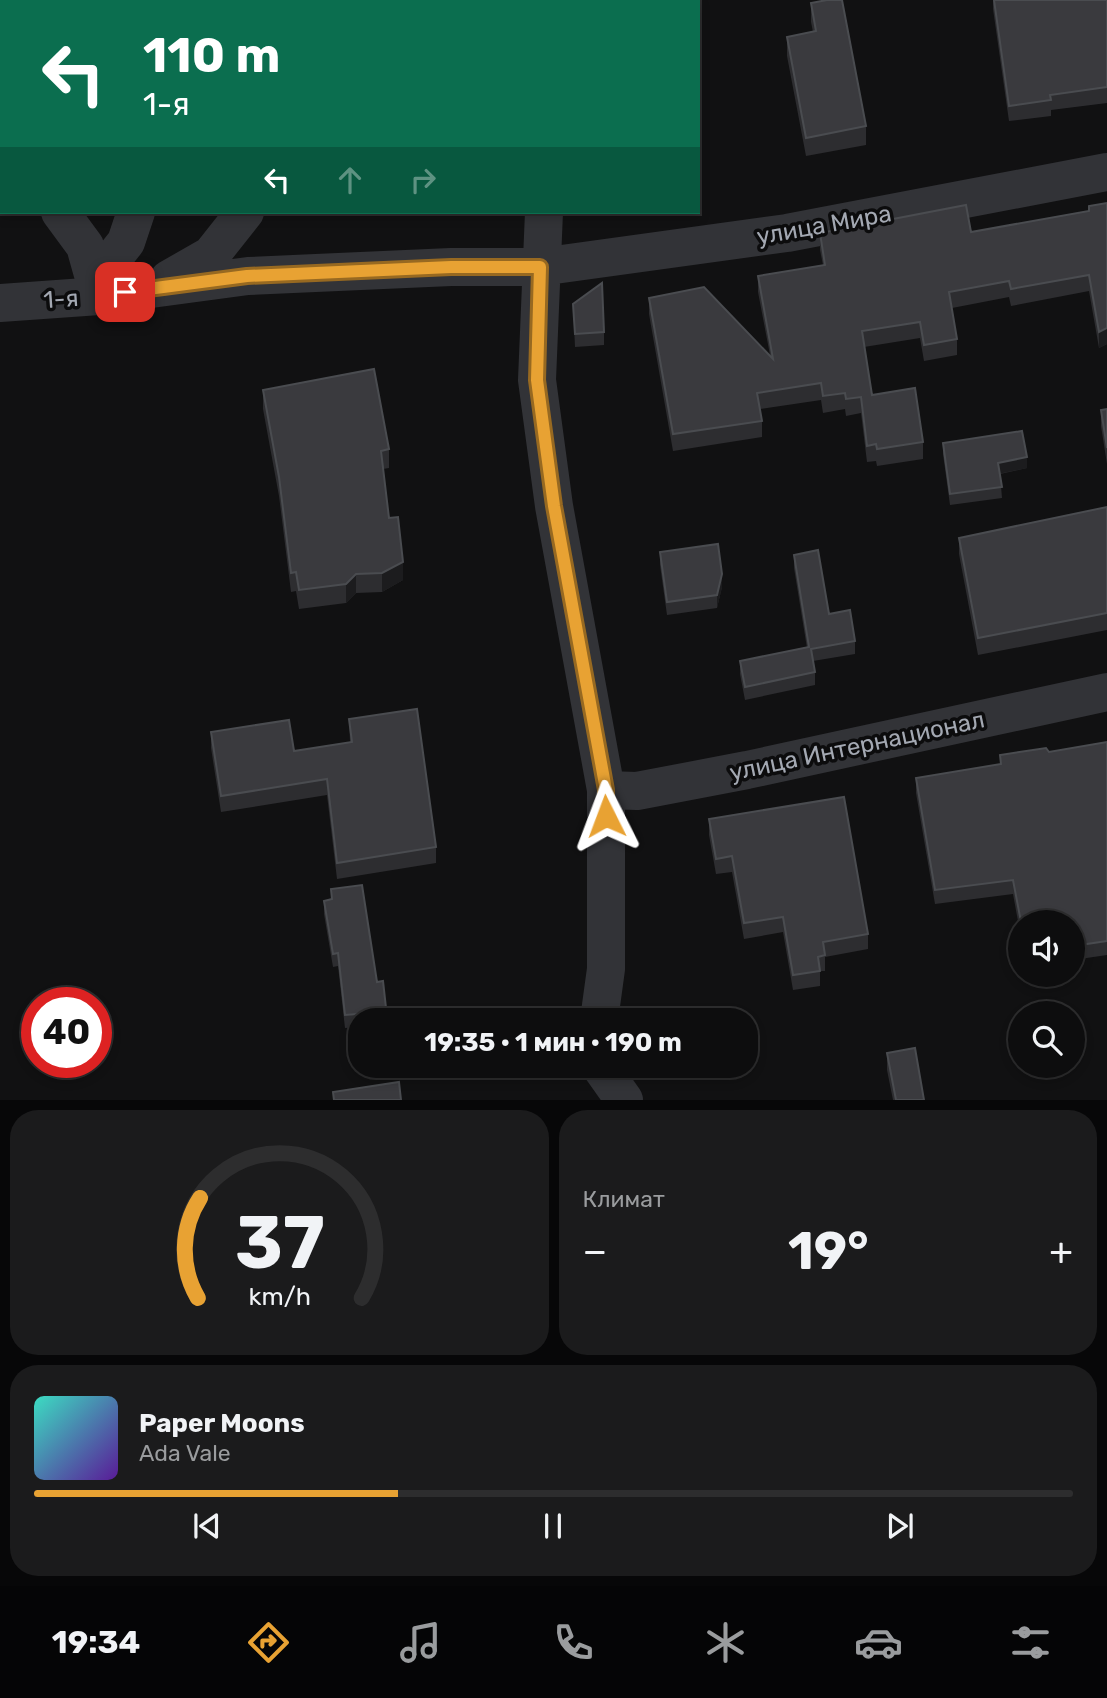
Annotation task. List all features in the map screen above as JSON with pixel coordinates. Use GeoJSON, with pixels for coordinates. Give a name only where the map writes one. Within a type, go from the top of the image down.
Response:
{"type":"FeatureCollection","features":[{"type":"Feature","properties":{"kind":"street","name":"улица Мира"},"geometry":{"type":"LineString","coordinates":[[540,267],[787,233],[1107,173]]}},
{"type":"Feature","properties":{"kind":"street"},"geometry":{"type":"LineString","coordinates":[[61,214],[85,246],[97,289]]}},
{"type":"Feature","properties":{"kind":"street"},"geometry":{"type":"LineString","coordinates":[[97,289],[125,242],[135,214]]}},
{"type":"Feature","properties":{"kind":"street"},"geometry":{"type":"LineString","coordinates":[[152,289],[211,255],[243,214]]}},
{"type":"Feature","properties":{"kind":"street"},"geometry":{"type":"LineString","coordinates":[[544,214],[540,267],[539,393],[554,506],[606,790],[606,969],[600,1008]]}},
{"type":"Feature","properties":{"kind":"street","name":"1-я"},"geometry":{"type":"LineString","coordinates":[[0,303],[97,289],[152,289],[247,276],[451,267],[540,267]]}},
{"type":"Feature","properties":{"kind":"street","name":"улица Интернационал"},"geometry":{"type":"LineString","coordinates":[[606,790],[637,791],[747,770],[1107,692]]}},
{"type":"Feature","properties":{"kind":"street"},"geometry":{"type":"LineString","coordinates":[[588,1100],[591,1078]]}},
{"type":"Feature","properties":{"kind":"street"},"geometry":{"type":"LineString","coordinates":[[608,1078],[624,1100]]}},
{"type":"Feature","properties":{"kind":"building"},"geometry":{"type":"Polygon","coordinates":[[[842,0],[866,126],[806,138],[787,37],[816,31],[811,3],[842,0]]]}},
{"type":"Feature","properties":{"kind":"building"},"geometry":{"type":"Polygon","coordinates":[[[994,0],[1107,0],[1107,87],[1050,95],[1051,100],[1009,106],[994,0]]]}},
{"type":"Feature","properties":{"kind":"building"},"geometry":{"type":"Polygon","coordinates":[[[1107,203],[1107,328],[1099,332],[1089,275],[1011,289],[1009,281],[949,292],[957,339],[924,345],[920,322],[862,331],[872,395],[915,388],[923,442],[877,449],[876,444],[867,446],[861,397],[846,399],[845,393],[823,396],[821,383],[757,393],[762,421],[673,434],[649,298],[704,287],[773,359],[758,276],[825,265],[820,233],[966,205],[971,232],[1089,211],[1089,206],[1107,203]]]}},
{"type":"Feature","properties":{"kind":"building"},"geometry":{"type":"Polygon","coordinates":[[[602,283],[604,332],[575,334],[573,304],[602,283]]]}},
{"type":"Feature","properties":{"kind":"building"},"geometry":{"type":"Polygon","coordinates":[[[374,369],[389,449],[381,451],[389,518],[398,517],[403,562],[382,573],[356,574],[346,584],[299,590],[296,572],[291,573],[279,477],[263,390],[374,369]]]}},
{"type":"Feature","properties":{"kind":"building"},"geometry":{"type":"Polygon","coordinates":[[[1107,409],[1107,448],[1101,410],[1107,409]]]}},
{"type":"Feature","properties":{"kind":"building"},"geometry":{"type":"Polygon","coordinates":[[[1022,431],[1027,457],[998,463],[1002,487],[950,494],[943,443],[1022,431]]]}},
{"type":"Feature","properties":{"kind":"building"},"geometry":{"type":"Polygon","coordinates":[[[1107,507],[1107,613],[978,638],[959,538],[1107,507]]]}},
{"type":"Feature","properties":{"kind":"building"},"geometry":{"type":"Polygon","coordinates":[[[718,544],[722,574],[717,595],[667,602],[660,552],[718,544]]]}},
{"type":"Feature","properties":{"kind":"building"},"geometry":{"type":"Polygon","coordinates":[[[818,550],[829,614],[850,610],[855,641],[811,649],[815,672],[745,687],[740,661],[809,647],[794,555],[818,550]]]}},
{"type":"Feature","properties":{"kind":"building"},"geometry":{"type":"Polygon","coordinates":[[[417,709],[436,847],[337,863],[327,779],[221,796],[211,732],[289,720],[294,751],[352,742],[349,719],[417,709]]]}},
{"type":"Feature","properties":{"kind":"building"},"geometry":{"type":"Polygon","coordinates":[[[1107,742],[1107,941],[1085,944],[1085,910],[1019,910],[1013,880],[935,890],[916,778],[1001,764],[1000,755],[1046,748],[1049,752],[1107,742]]]}},
{"type":"Feature","properties":{"kind":"building"},"geometry":{"type":"Polygon","coordinates":[[[844,797],[868,934],[823,942],[825,955],[818,957],[820,971],[793,975],[783,917],[744,923],[732,856],[716,859],[709,819],[844,797]]]}},
{"type":"Feature","properties":{"kind":"building"},"geometry":{"type":"Polygon","coordinates":[[[362,885],[377,982],[383,981],[386,1008],[348,1008],[348,1015],[345,1015],[338,953],[333,954],[324,901],[332,899],[331,889],[362,885]]]}},
{"type":"Feature","properties":{"kind":"building"},"geometry":{"type":"Polygon","coordinates":[[[915,1048],[924,1100],[896,1100],[887,1053],[915,1048]]]}},
{"type":"Feature","properties":{"kind":"building"},"geometry":{"type":"Polygon","coordinates":[[[399,1082],[401,1100],[334,1100],[333,1092],[399,1082]]]}},
{"type":"Feature","properties":{"kind":"route"},"geometry":{"type":"LineString","coordinates":[[125,292],[247,276],[451,267],[540,267],[537,380],[554,506],[606,790],[606,816]]}}]}
